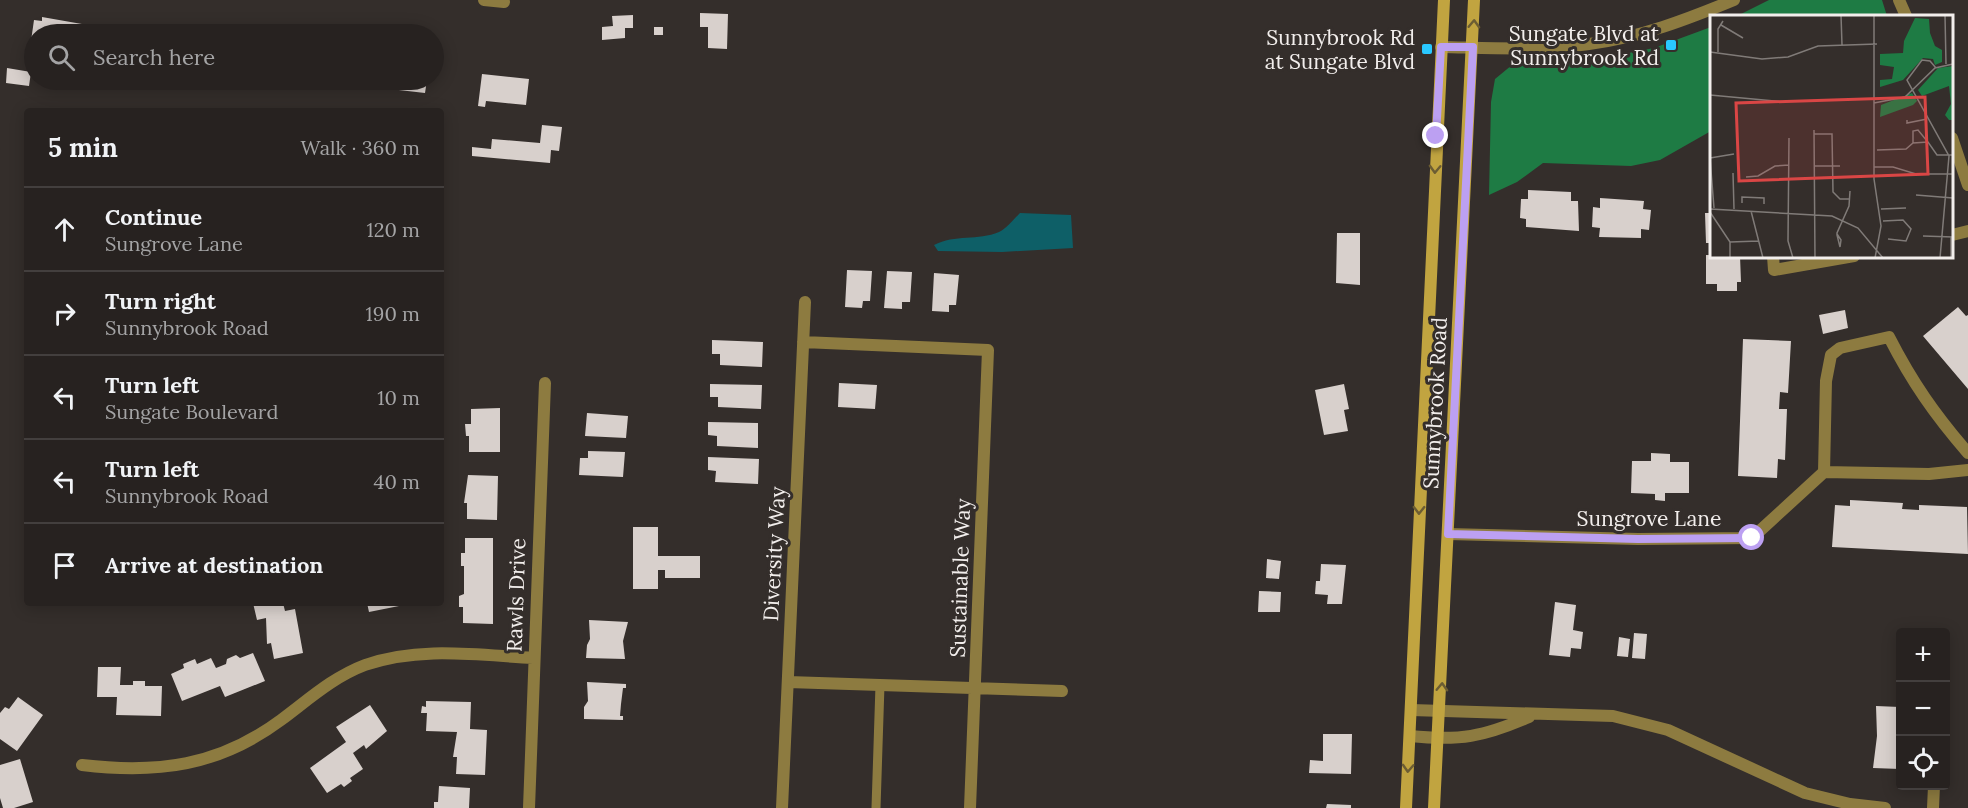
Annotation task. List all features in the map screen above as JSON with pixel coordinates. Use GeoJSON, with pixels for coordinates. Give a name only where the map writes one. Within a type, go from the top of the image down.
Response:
{"type":"FeatureCollection","features":[{"type":"Feature","properties":{"kind":"main road","name":"Sunnybrook Road"},"geometry":{"type":"LineString","coordinates":[[1406,808],[1416,627],[1419,480],[1443,0]]}},
{"type":"Feature","properties":{"kind":"main road","name":"Sunnybrook Road"},"geometry":{"type":"LineString","coordinates":[[1434,808],[1441,712],[1474,0]]}},
{"type":"Feature","properties":{"kind":"street"},"geometry":{"type":"LineString","coordinates":[[484,0],[504,2]]}},
{"type":"Feature","properties":{"kind":"street"},"geometry":{"type":"LineString","coordinates":[[1441,47],[1543,48],[1590,44],[1631,36],[1675,23],[1734,0]]}},
{"type":"Feature","properties":{"kind":"street"},"geometry":{"type":"LineString","coordinates":[[1899,0],[1906,15]]}},
{"type":"Feature","properties":{"kind":"street"},"geometry":{"type":"LineString","coordinates":[[1953,141],[1968,185]]}},
{"type":"Feature","properties":{"kind":"street"},"geometry":{"type":"LineString","coordinates":[[1953,235],[1968,231]]}},
{"type":"Feature","properties":{"kind":"street"},"geometry":{"type":"LineString","coordinates":[[1773,258],[1774,270],[1843,258]]}},
{"type":"Feature","properties":{"kind":"street","name":"Diversity Way"},"geometry":{"type":"LineString","coordinates":[[782,808],[805,302]]}},
{"type":"Feature","properties":{"kind":"street"},"geometry":{"type":"LineString","coordinates":[[1968,453],[1932,411],[1908,376],[1888,337],[1840,348],[1831,355],[1826,381],[1824,472],[1929,474],[1968,470]]}},
{"type":"Feature","properties":{"kind":"street","name":"Sustainable Way"},"geometry":{"type":"LineString","coordinates":[[803,342],[988,350],[970,808]]}},
{"type":"Feature","properties":{"kind":"street","name":"Rawls Drive"},"geometry":{"type":"LineString","coordinates":[[529,808],[545,383]]}},
{"type":"Feature","properties":{"kind":"street","name":"Sungrove Lane"},"geometry":{"type":"LineString","coordinates":[[1448,534],[1638,539],[1752,538],[1824,472]]}},
{"type":"Feature","properties":{"kind":"street"},"geometry":{"type":"LineString","coordinates":[[82,765],[147,769],[208,759],[259,736],[335,680],[381,660],[435,653],[533,658]]}},
{"type":"Feature","properties":{"kind":"street"},"geometry":{"type":"LineString","coordinates":[[788,682],[1062,692]]}},
{"type":"Feature","properties":{"kind":"street"},"geometry":{"type":"LineString","coordinates":[[1411,710],[1613,716],[1668,730],[1805,793],[1850,804],[1885,808]]}},
{"type":"Feature","properties":{"kind":"street"},"geometry":{"type":"LineString","coordinates":[[1410,736],[1464,739],[1486,734],[1533,715]]}},
{"type":"Feature","properties":{"kind":"street"},"geometry":{"type":"LineString","coordinates":[[1933,808],[1934,790]]}},
{"type":"Feature","properties":{"kind":"lane"},"geometry":{"type":"LineString","coordinates":[[876,808],[880,685]]}},
{"type":"Feature","properties":{"kind":"green space"},"geometry":{"type":"Polygon","coordinates":[[[1769,0],[1882,0],[1887,15],[1739,15],[1769,0]]]}},
{"type":"Feature","properties":{"kind":"green space"},"geometry":{"type":"Polygon","coordinates":[[[1710,27],[1710,132],[1660,160],[1631,166],[1543,163],[1517,182],[1489,195],[1491,102],[1495,79],[1512,65],[1542,66],[1598,59],[1654,48],[1710,27]]]}},
{"type":"Feature","properties":{"kind":"water"},"geometry":{"type":"Polygon","coordinates":[[[1020,213],[1071,215],[1073,248],[1002,252],[938,251],[934,245],[950,240],[991,235],[1007,226],[1020,213]]]}},
{"type":"Feature","properties":{"kind":"building"},"geometry":{"type":"Polygon","coordinates":[[[700,13],[728,14],[727,49],[708,48],[708,27],[700,27],[700,13]]]}},
{"type":"Feature","properties":{"kind":"building"},"geometry":{"type":"Polygon","coordinates":[[[633,15],[633,28],[625,28],[625,38],[602,40],[602,27],[613,26],[612,16],[633,15]]]}},
{"type":"Feature","properties":{"kind":"building"},"geometry":{"type":"Polygon","coordinates":[[[42,17],[82,24],[33,24],[34,20],[42,21],[42,17]]]}},
{"type":"Feature","properties":{"kind":"building"},"geometry":{"type":"Polygon","coordinates":[[[654,27],[663,27],[663,35],[654,35],[654,27]]]}},
{"type":"Feature","properties":{"kind":"building"},"geometry":{"type":"Polygon","coordinates":[[[7,68],[24,71],[24,85],[6,83],[7,68]]]}},
{"type":"Feature","properties":{"kind":"building"},"geometry":{"type":"Polygon","coordinates":[[[482,74],[529,79],[526,105],[486,101],[485,107],[478,106],[482,74]]]}},
{"type":"Feature","properties":{"kind":"building"},"geometry":{"type":"Polygon","coordinates":[[[399,90],[425,90],[425,93],[399,90]]]}},
{"type":"Feature","properties":{"kind":"building"},"geometry":{"type":"Polygon","coordinates":[[[542,125],[562,127],[559,151],[551,150],[550,163],[472,156],[472,147],[491,149],[492,139],[540,143],[542,125]]]}},
{"type":"Feature","properties":{"kind":"building"},"geometry":{"type":"Polygon","coordinates":[[[1528,190],[1571,192],[1571,201],[1578,201],[1579,231],[1526,227],[1526,219],[1520,218],[1521,199],[1528,199],[1528,190]]]}},
{"type":"Feature","properties":{"kind":"building"},"geometry":{"type":"Polygon","coordinates":[[[1600,198],[1644,201],[1643,209],[1651,210],[1649,230],[1641,229],[1641,238],[1599,237],[1600,228],[1592,227],[1593,207],[1600,208],[1600,198]]]}},
{"type":"Feature","properties":{"kind":"building"},"geometry":{"type":"Polygon","coordinates":[[[1705,213],[1710,213],[1710,243],[1706,243],[1705,213]]]}},
{"type":"Feature","properties":{"kind":"building"},"geometry":{"type":"Polygon","coordinates":[[[1337,233],[1360,233],[1360,285],[1336,283],[1337,233]]]}},
{"type":"Feature","properties":{"kind":"building"},"geometry":{"type":"Polygon","coordinates":[[[1706,255],[1710,255],[1710,258],[1740,258],[1741,282],[1737,282],[1737,291],[1717,291],[1717,284],[1706,284],[1706,255]]]}},
{"type":"Feature","properties":{"kind":"building"},"geometry":{"type":"Polygon","coordinates":[[[847,270],[872,271],[870,301],[863,301],[862,308],[845,307],[847,270]]]}},
{"type":"Feature","properties":{"kind":"building"},"geometry":{"type":"Polygon","coordinates":[[[887,271],[912,272],[910,302],[902,302],[902,309],[884,308],[887,271]]]}},
{"type":"Feature","properties":{"kind":"building"},"geometry":{"type":"Polygon","coordinates":[[[934,273],[959,275],[956,305],[949,305],[949,312],[932,311],[934,273]]]}},
{"type":"Feature","properties":{"kind":"building"},"geometry":{"type":"Polygon","coordinates":[[[1958,307],[1966,316],[1968,315],[1968,389],[1923,336],[1958,307]]]}},
{"type":"Feature","properties":{"kind":"building"},"geometry":{"type":"Polygon","coordinates":[[[1845,310],[1848,328],[1823,334],[1819,315],[1845,310]]]}},
{"type":"Feature","properties":{"kind":"building"},"geometry":{"type":"Polygon","coordinates":[[[1743,339],[1791,341],[1788,393],[1780,392],[1779,409],[1787,409],[1785,460],[1778,459],[1777,478],[1738,476],[1743,339]]]}},
{"type":"Feature","properties":{"kind":"building"},"geometry":{"type":"Polygon","coordinates":[[[712,340],[763,342],[762,367],[720,365],[720,354],[712,354],[712,340]]]}},
{"type":"Feature","properties":{"kind":"building"},"geometry":{"type":"Polygon","coordinates":[[[839,383],[877,385],[875,409],[838,407],[839,383]]]}},
{"type":"Feature","properties":{"kind":"building"},"geometry":{"type":"Polygon","coordinates":[[[710,384],[762,385],[761,409],[718,407],[718,397],[710,397],[710,384]]]}},
{"type":"Feature","properties":{"kind":"building"},"geometry":{"type":"Polygon","coordinates":[[[1344,384],[1349,409],[1344,410],[1348,431],[1324,435],[1315,390],[1344,384]]]}},
{"type":"Feature","properties":{"kind":"building"},"geometry":{"type":"Polygon","coordinates":[[[500,408],[500,452],[469,452],[469,436],[466,436],[465,424],[471,424],[471,409],[500,408]]]}},
{"type":"Feature","properties":{"kind":"building"},"geometry":{"type":"Polygon","coordinates":[[[587,413],[628,416],[626,438],[585,436],[587,413]]]}},
{"type":"Feature","properties":{"kind":"building"},"geometry":{"type":"Polygon","coordinates":[[[708,422],[758,423],[758,448],[717,446],[717,436],[708,435],[708,422]]]}},
{"type":"Feature","properties":{"kind":"building"},"geometry":{"type":"Polygon","coordinates":[[[588,451],[625,452],[623,477],[579,475],[580,458],[588,458],[588,451]]]}},
{"type":"Feature","properties":{"kind":"building"},"geometry":{"type":"Polygon","coordinates":[[[1651,453],[1670,454],[1670,462],[1689,462],[1689,493],[1665,493],[1665,501],[1655,500],[1655,494],[1631,493],[1632,461],[1651,461],[1651,453]]]}},
{"type":"Feature","properties":{"kind":"building"},"geometry":{"type":"Polygon","coordinates":[[[708,457],[759,459],[758,484],[715,482],[716,471],[708,470],[708,457]]]}},
{"type":"Feature","properties":{"kind":"building"},"geometry":{"type":"Polygon","coordinates":[[[468,475],[498,476],[497,520],[467,519],[467,503],[464,503],[468,475]]]}},
{"type":"Feature","properties":{"kind":"building"},"geometry":{"type":"Polygon","coordinates":[[[1850,500],[1903,503],[1902,509],[1919,510],[1919,505],[1967,507],[1968,554],[1832,547],[1835,505],[1850,506],[1850,500]]]}},
{"type":"Feature","properties":{"kind":"building"},"geometry":{"type":"Polygon","coordinates":[[[633,527],[658,527],[658,556],[700,556],[700,578],[665,578],[665,570],[658,570],[658,589],[633,589],[633,527]]]}},
{"type":"Feature","properties":{"kind":"building"},"geometry":{"type":"Polygon","coordinates":[[[465,538],[493,538],[493,624],[463,623],[463,607],[459,607],[459,596],[464,594],[464,566],[461,566],[461,553],[465,553],[465,538]]]}},
{"type":"Feature","properties":{"kind":"building"},"geometry":{"type":"Polygon","coordinates":[[[1267,559],[1281,561],[1279,579],[1266,578],[1267,559]]]}},
{"type":"Feature","properties":{"kind":"building"},"geometry":{"type":"Polygon","coordinates":[[[1321,564],[1346,565],[1342,604],[1327,604],[1328,595],[1315,594],[1316,581],[1320,581],[1321,564]]]}},
{"type":"Feature","properties":{"kind":"building"},"geometry":{"type":"Polygon","coordinates":[[[1259,591],[1281,592],[1280,612],[1258,612],[1259,591]]]}},
{"type":"Feature","properties":{"kind":"building"},"geometry":{"type":"Polygon","coordinates":[[[1555,602],[1576,605],[1573,630],[1583,632],[1581,649],[1571,648],[1570,657],[1549,655],[1555,602]]]}},
{"type":"Feature","properties":{"kind":"building"},"geometry":{"type":"Polygon","coordinates":[[[254,606],[284,606],[285,611],[295,609],[303,653],[274,659],[271,643],[267,644],[266,618],[257,620],[254,606]]]}},
{"type":"Feature","properties":{"kind":"building"},"geometry":{"type":"Polygon","coordinates":[[[368,606],[399,606],[369,612],[368,606]]]}},
{"type":"Feature","properties":{"kind":"building"},"geometry":{"type":"Polygon","coordinates":[[[589,620],[628,622],[623,641],[625,659],[586,658],[590,639],[589,620]]]}},
{"type":"Feature","properties":{"kind":"building"},"geometry":{"type":"Polygon","coordinates":[[[1634,633],[1647,634],[1645,659],[1632,658],[1634,633]]]}},
{"type":"Feature","properties":{"kind":"building"},"geometry":{"type":"Polygon","coordinates":[[[1619,637],[1630,639],[1628,657],[1617,656],[1619,637]]]}},
{"type":"Feature","properties":{"kind":"building"},"geometry":{"type":"Polygon","coordinates":[[[253,653],[265,681],[225,697],[220,686],[182,701],[171,674],[184,668],[183,664],[195,659],[197,664],[211,658],[216,668],[226,664],[227,659],[236,655],[240,658],[253,653]]]}},
{"type":"Feature","properties":{"kind":"building"},"geometry":{"type":"Polygon","coordinates":[[[98,667],[121,667],[120,685],[133,685],[133,681],[145,681],[145,686],[162,686],[161,716],[116,715],[117,697],[97,697],[98,667]]]}},
{"type":"Feature","properties":{"kind":"building"},"geometry":{"type":"Polygon","coordinates":[[[587,682],[626,684],[626,688],[623,688],[620,716],[623,716],[623,720],[584,719],[584,707],[588,701],[587,682]]]}},
{"type":"Feature","properties":{"kind":"building"},"geometry":{"type":"Polygon","coordinates":[[[18,697],[43,715],[17,751],[0,739],[0,713],[5,707],[9,709],[18,697]]]}},
{"type":"Feature","properties":{"kind":"building"},"geometry":{"type":"Polygon","coordinates":[[[426,701],[471,702],[470,729],[487,730],[485,775],[456,774],[457,757],[453,757],[457,732],[426,731],[427,713],[421,713],[422,706],[426,707],[426,701]]]}},
{"type":"Feature","properties":{"kind":"building"},"geometry":{"type":"Polygon","coordinates":[[[370,705],[387,731],[366,749],[364,745],[353,753],[363,769],[350,778],[352,781],[344,787],[341,784],[327,793],[310,768],[346,742],[336,727],[370,705]]]}},
{"type":"Feature","properties":{"kind":"building"},"geometry":{"type":"Polygon","coordinates":[[[1876,706],[1896,707],[1896,769],[1873,768],[1877,736],[1876,706]]]}},
{"type":"Feature","properties":{"kind":"building"},"geometry":{"type":"Polygon","coordinates":[[[1323,734],[1352,734],[1351,774],[1309,773],[1310,760],[1323,761],[1323,734]]]}},
{"type":"Feature","properties":{"kind":"building"},"geometry":{"type":"Polygon","coordinates":[[[20,759],[33,802],[14,808],[3,808],[0,798],[0,765],[20,759]]]}},
{"type":"Feature","properties":{"kind":"building"},"geometry":{"type":"Polygon","coordinates":[[[439,786],[470,788],[469,808],[434,808],[434,802],[438,802],[439,786]]]}},
{"type":"Feature","properties":{"kind":"building"},"geometry":{"type":"Polygon","coordinates":[[[1327,804],[1351,805],[1351,808],[1326,808],[1327,804]]]}},
{"type":"Feature","properties":{"kind":"place","name":"Sungate Blvd at Sunnybrook Rd"},"geometry":{"type":"Point","coordinates":[1671,45]}},
{"type":"Feature","properties":{"kind":"place","name":"Sunnybrook Rd at Sungate Blvd"},"geometry":{"type":"Point","coordinates":[1427,49]}},
{"type":"Feature","properties":{"kind":"route"},"geometry":{"type":"LineString","coordinates":[[1436,136],[1441,47],[1473,47],[1448,534],[1638,539],[1752,538]]}}]}
